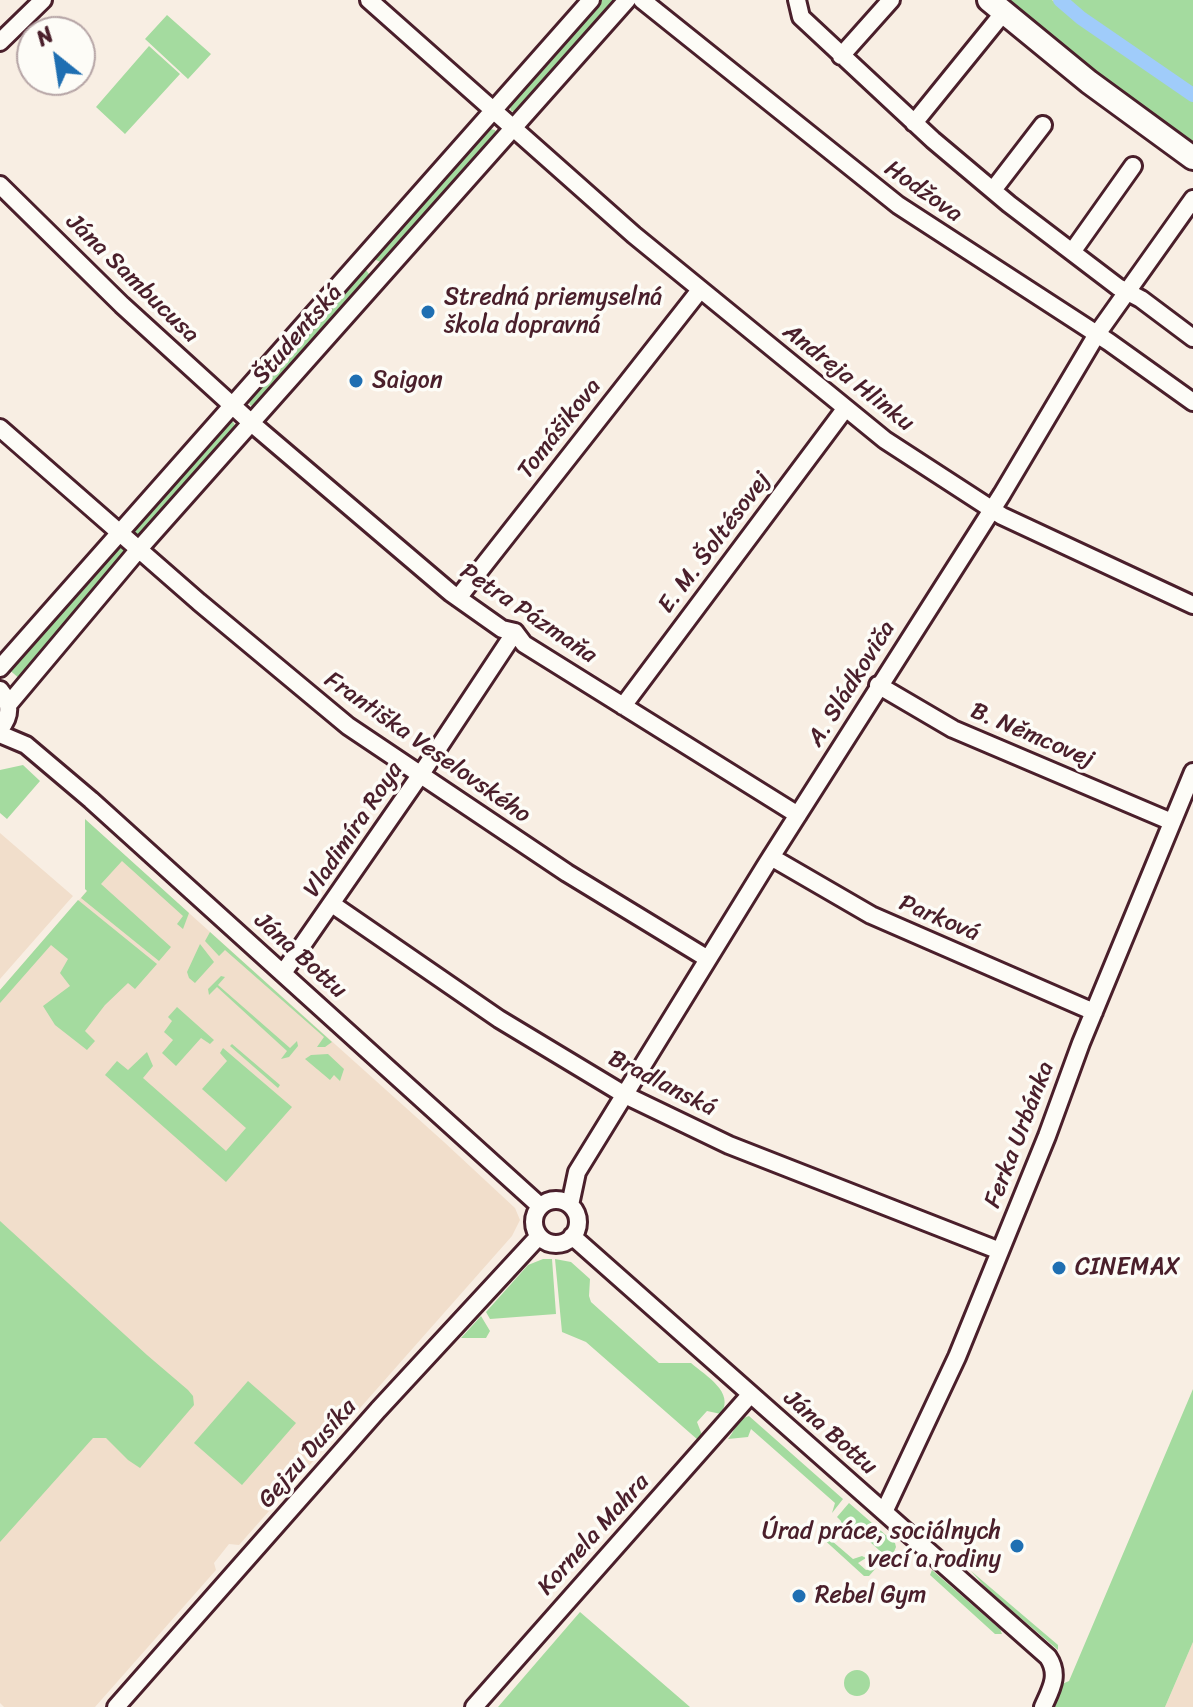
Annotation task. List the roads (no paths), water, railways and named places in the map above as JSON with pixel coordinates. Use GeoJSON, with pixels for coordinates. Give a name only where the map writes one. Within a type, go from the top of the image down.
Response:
{"type":"FeatureCollection","features":[{"type":"Feature","properties":{"kind":"street"},"geometry":{"type":"LineString","coordinates":[[0,42],[43,0]]}},
{"type":"Feature","properties":{"kind":"street","name":"Andreja Hlinku"},"geometry":{"type":"LineString","coordinates":[[369,0],[700,290],[885,440],[992,510],[1193,605]]}},
{"type":"Feature","properties":{"kind":"street","name":"Študentská"},"geometry":{"type":"LineString","coordinates":[[0,668],[591,0]]}},
{"type":"Feature","properties":{"kind":"street","name":"Študentská"},"geometry":{"type":"LineString","coordinates":[[3,715],[22,686],[139,549],[627,0]]}},
{"type":"Feature","properties":{"kind":"street","name":"Hodžova"},"geometry":{"type":"LineString","coordinates":[[642,0],[898,205],[1097,334],[1193,402]]}},
{"type":"Feature","properties":{"kind":"street"},"geometry":{"type":"LineString","coordinates":[[797,0],[801,17],[914,123],[1072,252],[1193,338]]}},
{"type":"Feature","properties":{"kind":"street"},"geometry":{"type":"LineString","coordinates":[[841,56],[891,0]]}},
{"type":"Feature","properties":{"kind":"street"},"geometry":{"type":"LineString","coordinates":[[914,123],[997,6],[1089,82],[1193,158]]}},
{"type":"Feature","properties":{"kind":"street"},"geometry":{"type":"LineString","coordinates":[[993,190],[1043,125]]}},
{"type":"Feature","properties":{"kind":"street"},"geometry":{"type":"LineString","coordinates":[[1072,252],[1133,166]]}},
{"type":"Feature","properties":{"kind":"street","name":"Jána Sambucusa"},"geometry":{"type":"LineString","coordinates":[[0,185],[122,305],[252,423]]}},
{"type":"Feature","properties":{"kind":"street","name":"A. Sládkoviča"},"geometry":{"type":"LineString","coordinates":[[570,1205],[577,1172],[771,857],[992,510],[1097,334],[1193,199]]}},
{"type":"Feature","properties":{"kind":"street","name":"Tomášikova"},"geometry":{"type":"LineString","coordinates":[[458,598],[700,290]]}},
{"type":"Feature","properties":{"kind":"street","name":"E. M. Šoltésovej"},"geometry":{"type":"LineString","coordinates":[[623,706],[845,409]]}},
{"type":"Feature","properties":{"kind":"street","name":"Petra Pázmaňa"},"geometry":{"type":"LineString","coordinates":[[252,423],[458,598],[502,629],[515,632],[524,644],[798,815]]}},
{"type":"Feature","properties":{"kind":"street","name":"Františka Veselovského"},"geometry":{"type":"LineString","coordinates":[[0,428],[199,602],[348,726],[567,873],[708,959]]}},
{"type":"Feature","properties":{"kind":"street","name":"Vladimíra Roya"},"geometry":{"type":"LineString","coordinates":[[283,973],[420,776],[515,632]]}},
{"type":"Feature","properties":{"kind":"street","name":"B. Němcovej"},"geometry":{"type":"LineString","coordinates":[[878,685],[953,729],[1172,822]]}},
{"type":"Feature","properties":{"kind":"street","name":"Jána Bottu"},"geometry":{"type":"LineString","coordinates":[[3,715],[20,732],[26,745],[91,800],[540,1206]]}},
{"type":"Feature","properties":{"kind":"street","name":"Ferka Urbánka"},"geometry":{"type":"LineString","coordinates":[[884,1512],[957,1357],[1193,772]]}},
{"type":"Feature","properties":{"kind":"street","name":"Parková"},"geometry":{"type":"LineString","coordinates":[[771,857],[871,915],[1094,1012]]}},
{"type":"Feature","properties":{"kind":"street","name":"Bradlanská"},"geometry":{"type":"LineString","coordinates":[[332,904],[499,1019],[625,1095],[729,1145],[1000,1251]]}},
{"type":"Feature","properties":{"kind":"street"},"geometry":{"type":"LineString","coordinates":[[554,1200],[570,1205],[578,1222],[572,1236],[554,1243],[539,1236],[534,1222],[540,1206],[554,1200]]}},
{"type":"Feature","properties":{"kind":"street","name":"Gejzu Dusíka"},"geometry":{"type":"LineString","coordinates":[[116,1707],[378,1410],[539,1236]]}},
{"type":"Feature","properties":{"kind":"street","name":"Jána Bottu"},"geometry":{"type":"LineString","coordinates":[[572,1236],[1048,1657],[1054,1666],[1055,1679],[1043,1707]]}},
{"type":"Feature","properties":{"kind":"street","name":"Kornela Mahra"},"geometry":{"type":"LineString","coordinates":[[474,1707],[750,1395]]}},
{"type":"Feature","properties":{"kind":"waterway"},"geometry":{"type":"LineString","coordinates":[[1060,0],[1081,18],[1193,95]]}},
{"type":"Feature","properties":{"kind":"place","name":"Stredná priemyselná škola dopravná"},"geometry":{"type":"Point","coordinates":[428,312]}},
{"type":"Feature","properties":{"kind":"place","name":"Saigon"},"geometry":{"type":"Point","coordinates":[356,381]}},
{"type":"Feature","properties":{"kind":"place","name":"CINEMAX"},"geometry":{"type":"Point","coordinates":[1059,1268]}},
{"type":"Feature","properties":{"kind":"place","name":"Úrad práce, sociálnych vecí a rodiny"},"geometry":{"type":"Point","coordinates":[1017,1546]}},
{"type":"Feature","properties":{"kind":"place","name":"Rebel Gym"},"geometry":{"type":"Point","coordinates":[799,1596]}}]}
